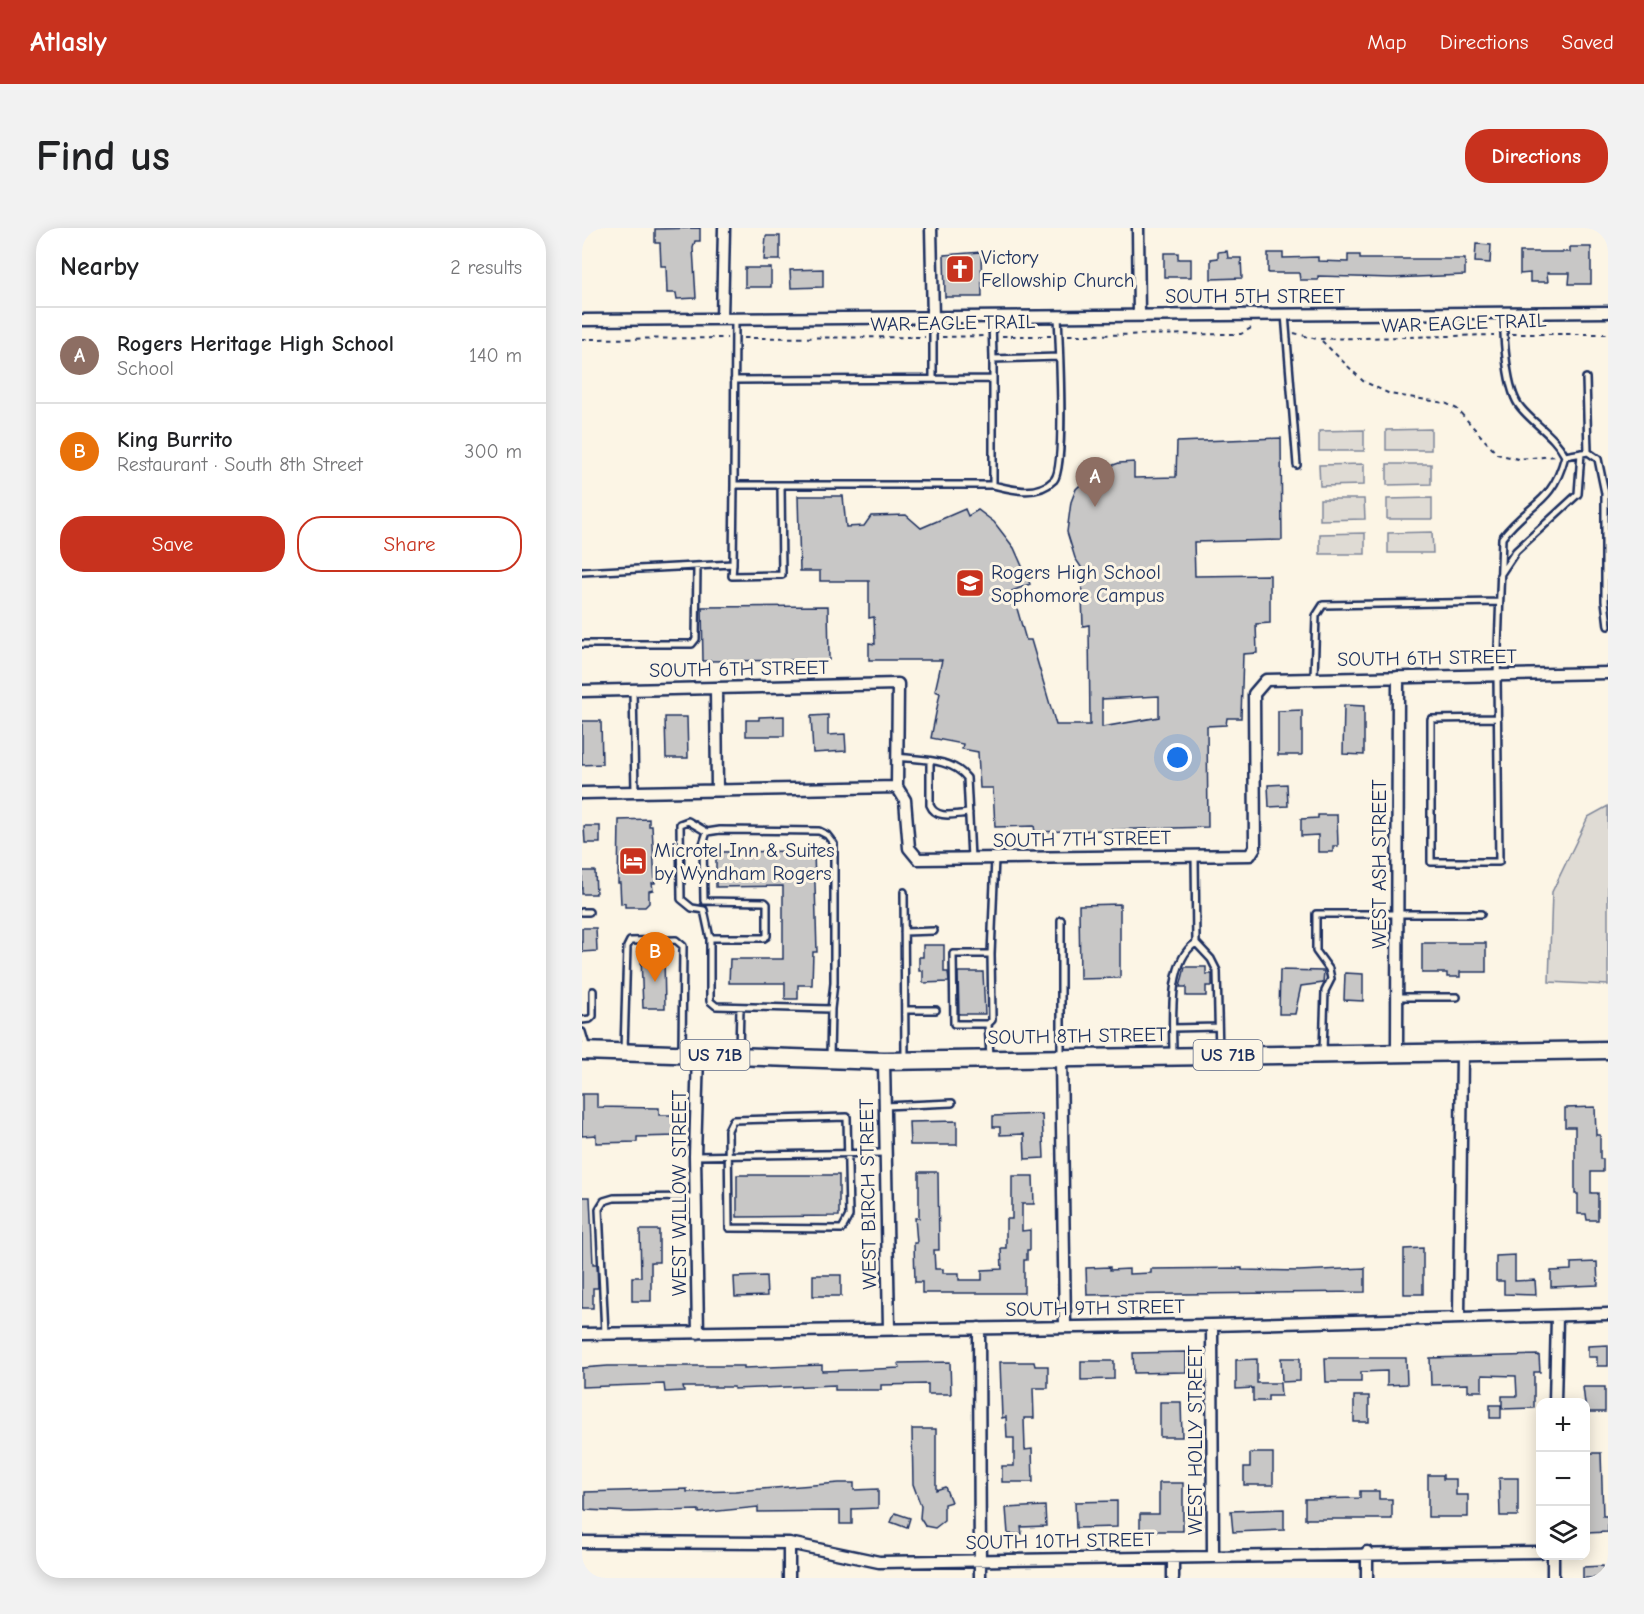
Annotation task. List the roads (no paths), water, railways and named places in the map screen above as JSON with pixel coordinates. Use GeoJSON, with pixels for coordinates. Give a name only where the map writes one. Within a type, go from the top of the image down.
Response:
{"type":"FeatureCollection","features":[{"type":"Feature","properties":{"kind":"main road","name":"SOUTH 8TH STREET"},"geometry":{"type":"LineString","coordinates":[[584,1051],[884,1061],[1608,1050]]}},
{"type":"Feature","properties":{"kind":"street"},"geometry":{"type":"LineString","coordinates":[[722,319],[724,228]]}},
{"type":"Feature","properties":{"kind":"street"},"geometry":{"type":"LineString","coordinates":[[932,228],[933,319]]}},
{"type":"Feature","properties":{"kind":"street"},"geometry":{"type":"LineString","coordinates":[[1138,228],[1139,315]]}},
{"type":"Feature","properties":{"kind":"street","name":"SOUTH 5TH STREET"},"geometry":{"type":"LineString","coordinates":[[582,320],[1608,312]]}},
{"type":"Feature","properties":{"kind":"street","name":"SOUTH 6TH STREET"},"geometry":{"type":"LineString","coordinates":[[1256,847],[1254,694],[1266,680],[1314,677],[1608,673]]}},
{"type":"Feature","properties":{"kind":"street","name":"WEST ASH STREET"},"geometry":{"type":"LineString","coordinates":[[1397,1052],[1398,677]]}},
{"type":"Feature","properties":{"kind":"street","name":"SOUTH 6TH STREET"},"geometry":{"type":"LineString","coordinates":[[582,691],[898,684],[897,757]]}},
{"type":"Feature","properties":{"kind":"street"},"geometry":{"type":"LineString","coordinates":[[716,688],[717,790]]}},
{"type":"Feature","properties":{"kind":"street"},"geometry":{"type":"LineString","coordinates":[[582,793],[897,787],[897,757]]}},
{"type":"Feature","properties":{"kind":"street","name":"SOUTH 7TH STREET"},"geometry":{"type":"LineString","coordinates":[[897,787],[905,800],[909,848],[918,859],[1250,855],[1256,847]]}},
{"type":"Feature","properties":{"kind":"street"},"geometry":{"type":"LineString","coordinates":[[1459,1317],[1462,1052]]}},
{"type":"Feature","properties":{"kind":"street","name":"WEST WILLOW STREET"},"geometry":{"type":"LineString","coordinates":[[690,1054],[697,1197],[698,1333]]}},
{"type":"Feature","properties":{"kind":"street"},"geometry":{"type":"LineString","coordinates":[[1061,1058],[1065,1325]]}},
{"type":"Feature","properties":{"kind":"street","name":"WEST BIRCH STREET"},"geometry":{"type":"LineString","coordinates":[[884,1061],[889,1328]]}},
{"type":"Feature","properties":{"kind":"street","name":"SOUTH 9TH STREET"},"geometry":{"type":"LineString","coordinates":[[582,1334],[1065,1325],[1212,1325],[1608,1314]]}},
{"type":"Feature","properties":{"kind":"street"},"geometry":{"type":"LineString","coordinates":[[1555,1398],[1557,1317]]}},
{"type":"Feature","properties":{"kind":"street","name":"WEST HOLLY STREET"},"geometry":{"type":"LineString","coordinates":[[1212,1325],[1213,1556]]}},
{"type":"Feature","properties":{"kind":"street"},"geometry":{"type":"LineString","coordinates":[[979,1328],[980,1578]]}},
{"type":"Feature","properties":{"kind":"street","name":"SOUTH 10TH STREET"},"geometry":{"type":"LineString","coordinates":[[582,1542],[789,1543],[879,1562],[1367,1552],[1536,1551]]}},
{"type":"Feature","properties":{"kind":"street"},"geometry":{"type":"LineString","coordinates":[[789,1543],[789,1578]]}},
{"type":"Feature","properties":{"kind":"street"},"geometry":{"type":"LineString","coordinates":[[1367,1552],[1367,1578]]}},
{"type":"Feature","properties":{"kind":"street","name":"WEST HOLLY STREET"},"geometry":{"type":"LineString","coordinates":[[1173,1557],[1173,1578]]}},
{"type":"Feature","properties":{"kind":"street"},"geometry":{"type":"LineString","coordinates":[[1553,1560],[1553,1578]]}},
{"type":"Feature","properties":{"kind":"lane"},"geometry":{"type":"LineString","coordinates":[[1498,718],[1431,719],[1431,862],[1499,862],[1498,718],[1497,675],[1502,538],[1509,528],[1550,493],[1559,478],[1565,456],[1557,441],[1518,406],[1509,375],[1503,335],[1504,312]]}},
{"type":"Feature","properties":{"kind":"lane"},"geometry":{"type":"LineString","coordinates":[[1285,313],[1295,413],[1297,465]]}},
{"type":"Feature","properties":{"kind":"lane"},"geometry":{"type":"LineString","coordinates":[[734,485],[993,485],[1016,490],[1037,491],[1056,479],[1061,441],[1058,316]]}},
{"type":"Feature","properties":{"kind":"lane"},"geometry":{"type":"LineString","coordinates":[[992,318],[993,485]]}},
{"type":"Feature","properties":{"kind":"lane"},"geometry":{"type":"LineString","coordinates":[[735,319],[732,576],[782,575],[781,485]]}},
{"type":"Feature","properties":{"kind":"lane"},"geometry":{"type":"LineString","coordinates":[[933,319],[933,379]]}},
{"type":"Feature","properties":{"kind":"lane"},"geometry":{"type":"LineString","coordinates":[[993,359],[1059,357]]}},
{"type":"Feature","properties":{"kind":"lane"},"geometry":{"type":"LineString","coordinates":[[1586,378],[1588,452]]}},
{"type":"Feature","properties":{"kind":"lane"},"geometry":{"type":"LineString","coordinates":[[734,380],[993,379]]}},
{"type":"Feature","properties":{"kind":"lane"},"geometry":{"type":"LineString","coordinates":[[1565,456],[1588,452],[1598,459],[1605,493],[1605,601],[1608,626]]}},
{"type":"Feature","properties":{"kind":"lane"},"geometry":{"type":"LineString","coordinates":[[1500,576],[1516,551],[1578,494],[1581,453]]}},
{"type":"Feature","properties":{"kind":"lane"},"geometry":{"type":"LineString","coordinates":[[582,572],[733,564]]}},
{"type":"Feature","properties":{"kind":"lane"},"geometry":{"type":"LineString","coordinates":[[582,644],[692,644],[696,639],[697,567]]}},
{"type":"Feature","properties":{"kind":"lane"},"geometry":{"type":"LineString","coordinates":[[1314,677],[1316,616],[1323,605],[1499,602]]}},
{"type":"Feature","properties":{"kind":"lane"},"geometry":{"type":"LineString","coordinates":[[633,690],[635,793]]}},
{"type":"Feature","properties":{"kind":"lane"},"geometry":{"type":"LineString","coordinates":[[897,757],[948,764],[960,769],[967,778],[971,858]]}},
{"type":"Feature","properties":{"kind":"lane"},"geometry":{"type":"LineString","coordinates":[[930,762],[930,805],[933,811],[940,815],[969,813]]}},
{"type":"Feature","properties":{"kind":"lane"},"geometry":{"type":"LineString","coordinates":[[704,910],[692,908],[681,899],[680,824],[688,821],[707,832],[720,830],[819,831],[827,835],[834,844],[834,983],[830,1059]]}},
{"type":"Feature","properties":{"kind":"lane"},"geometry":{"type":"LineString","coordinates":[[707,832],[703,844],[704,910],[710,938],[710,1001],[716,1006],[831,1009]]}},
{"type":"Feature","properties":{"kind":"lane"},"geometry":{"type":"LineString","coordinates":[[1195,856],[1196,943],[1211,959],[1217,971],[1219,1055]]}},
{"type":"Feature","properties":{"kind":"lane"},"geometry":{"type":"LineString","coordinates":[[990,1059],[988,1024],[992,1020],[991,954],[995,858]]}},
{"type":"Feature","properties":{"kind":"lane"},"geometry":{"type":"LineString","coordinates":[[904,892],[905,1060]]}},
{"type":"Feature","properties":{"kind":"lane"},"geometry":{"type":"LineString","coordinates":[[704,902],[765,902],[767,904],[767,936],[764,938],[710,938]]}},
{"type":"Feature","properties":{"kind":"lane"},"geometry":{"type":"LineString","coordinates":[[582,912],[589,912]]}},
{"type":"Feature","properties":{"kind":"lane"},"geometry":{"type":"LineString","coordinates":[[1323,1053],[1325,991],[1331,979],[1329,969],[1316,951],[1316,914],[1396,916],[1481,914]]}},
{"type":"Feature","properties":{"kind":"lane"},"geometry":{"type":"LineString","coordinates":[[1061,920],[1061,1058]]}},
{"type":"Feature","properties":{"kind":"lane"},"geometry":{"type":"LineString","coordinates":[[904,932],[934,932]]}},
{"type":"Feature","properties":{"kind":"lane"},"geometry":{"type":"LineString","coordinates":[[624,1052],[627,947],[630,940],[676,940],[682,946],[690,1054]]}},
{"type":"Feature","properties":{"kind":"lane"},"geometry":{"type":"LineString","coordinates":[[1173,1056],[1176,974],[1183,955],[1196,943]]}},
{"type":"Feature","properties":{"kind":"lane"},"geometry":{"type":"LineString","coordinates":[[988,1024],[954,1024],[953,954],[991,954]]}},
{"type":"Feature","properties":{"kind":"lane"},"geometry":{"type":"LineString","coordinates":[[582,1020],[591,1019],[593,1016],[593,991]]}},
{"type":"Feature","properties":{"kind":"lane"},"geometry":{"type":"LineString","coordinates":[[1396,998],[1457,997]]}},
{"type":"Feature","properties":{"kind":"lane"},"geometry":{"type":"LineString","coordinates":[[739,1056],[740,1007]]}},
{"type":"Feature","properties":{"kind":"lane"},"geometry":{"type":"LineString","coordinates":[[905,1010],[936,1010]]}},
{"type":"Feature","properties":{"kind":"lane"},"geometry":{"type":"LineString","coordinates":[[1173,1028],[1218,1027]]}},
{"type":"Feature","properties":{"kind":"lane"},"geometry":{"type":"LineString","coordinates":[[582,1032],[584,1051]]}},
{"type":"Feature","properties":{"kind":"lane"},"geometry":{"type":"LineString","coordinates":[[885,1106],[952,1102]]}},
{"type":"Feature","properties":{"kind":"lane"},"geometry":{"type":"LineString","coordinates":[[847,1117],[848,1154],[849,1216],[842,1229],[729,1228],[728,1130],[732,1120],[847,1117]]}},
{"type":"Feature","properties":{"kind":"lane"},"geometry":{"type":"LineString","coordinates":[[695,1156],[885,1153]]}},
{"type":"Feature","properties":{"kind":"lane"},"geometry":{"type":"LineString","coordinates":[[605,1334],[598,1209],[604,1200],[697,1197]]}},
{"type":"Feature","properties":{"kind":"place","name":"Victory Fellowship Church"},"geometry":{"type":"Point","coordinates":[960,269]}},
{"type":"Feature","properties":{"kind":"place","name":"Rogers Heritage High School"},"geometry":{"type":"Point","coordinates":[1095,507]}},
{"type":"Feature","properties":{"kind":"place","name":"Rogers High School Sophomore Campus"},"geometry":{"type":"Point","coordinates":[970,583]}},
{"type":"Feature","properties":{"kind":"place","name":"Microtel Inn & Suites by Wyndham Rogers"},"geometry":{"type":"Point","coordinates":[633,861]}},
{"type":"Feature","properties":{"kind":"place","name":"King Burrito"},"geometry":{"type":"Point","coordinates":[655,982]}}]}
